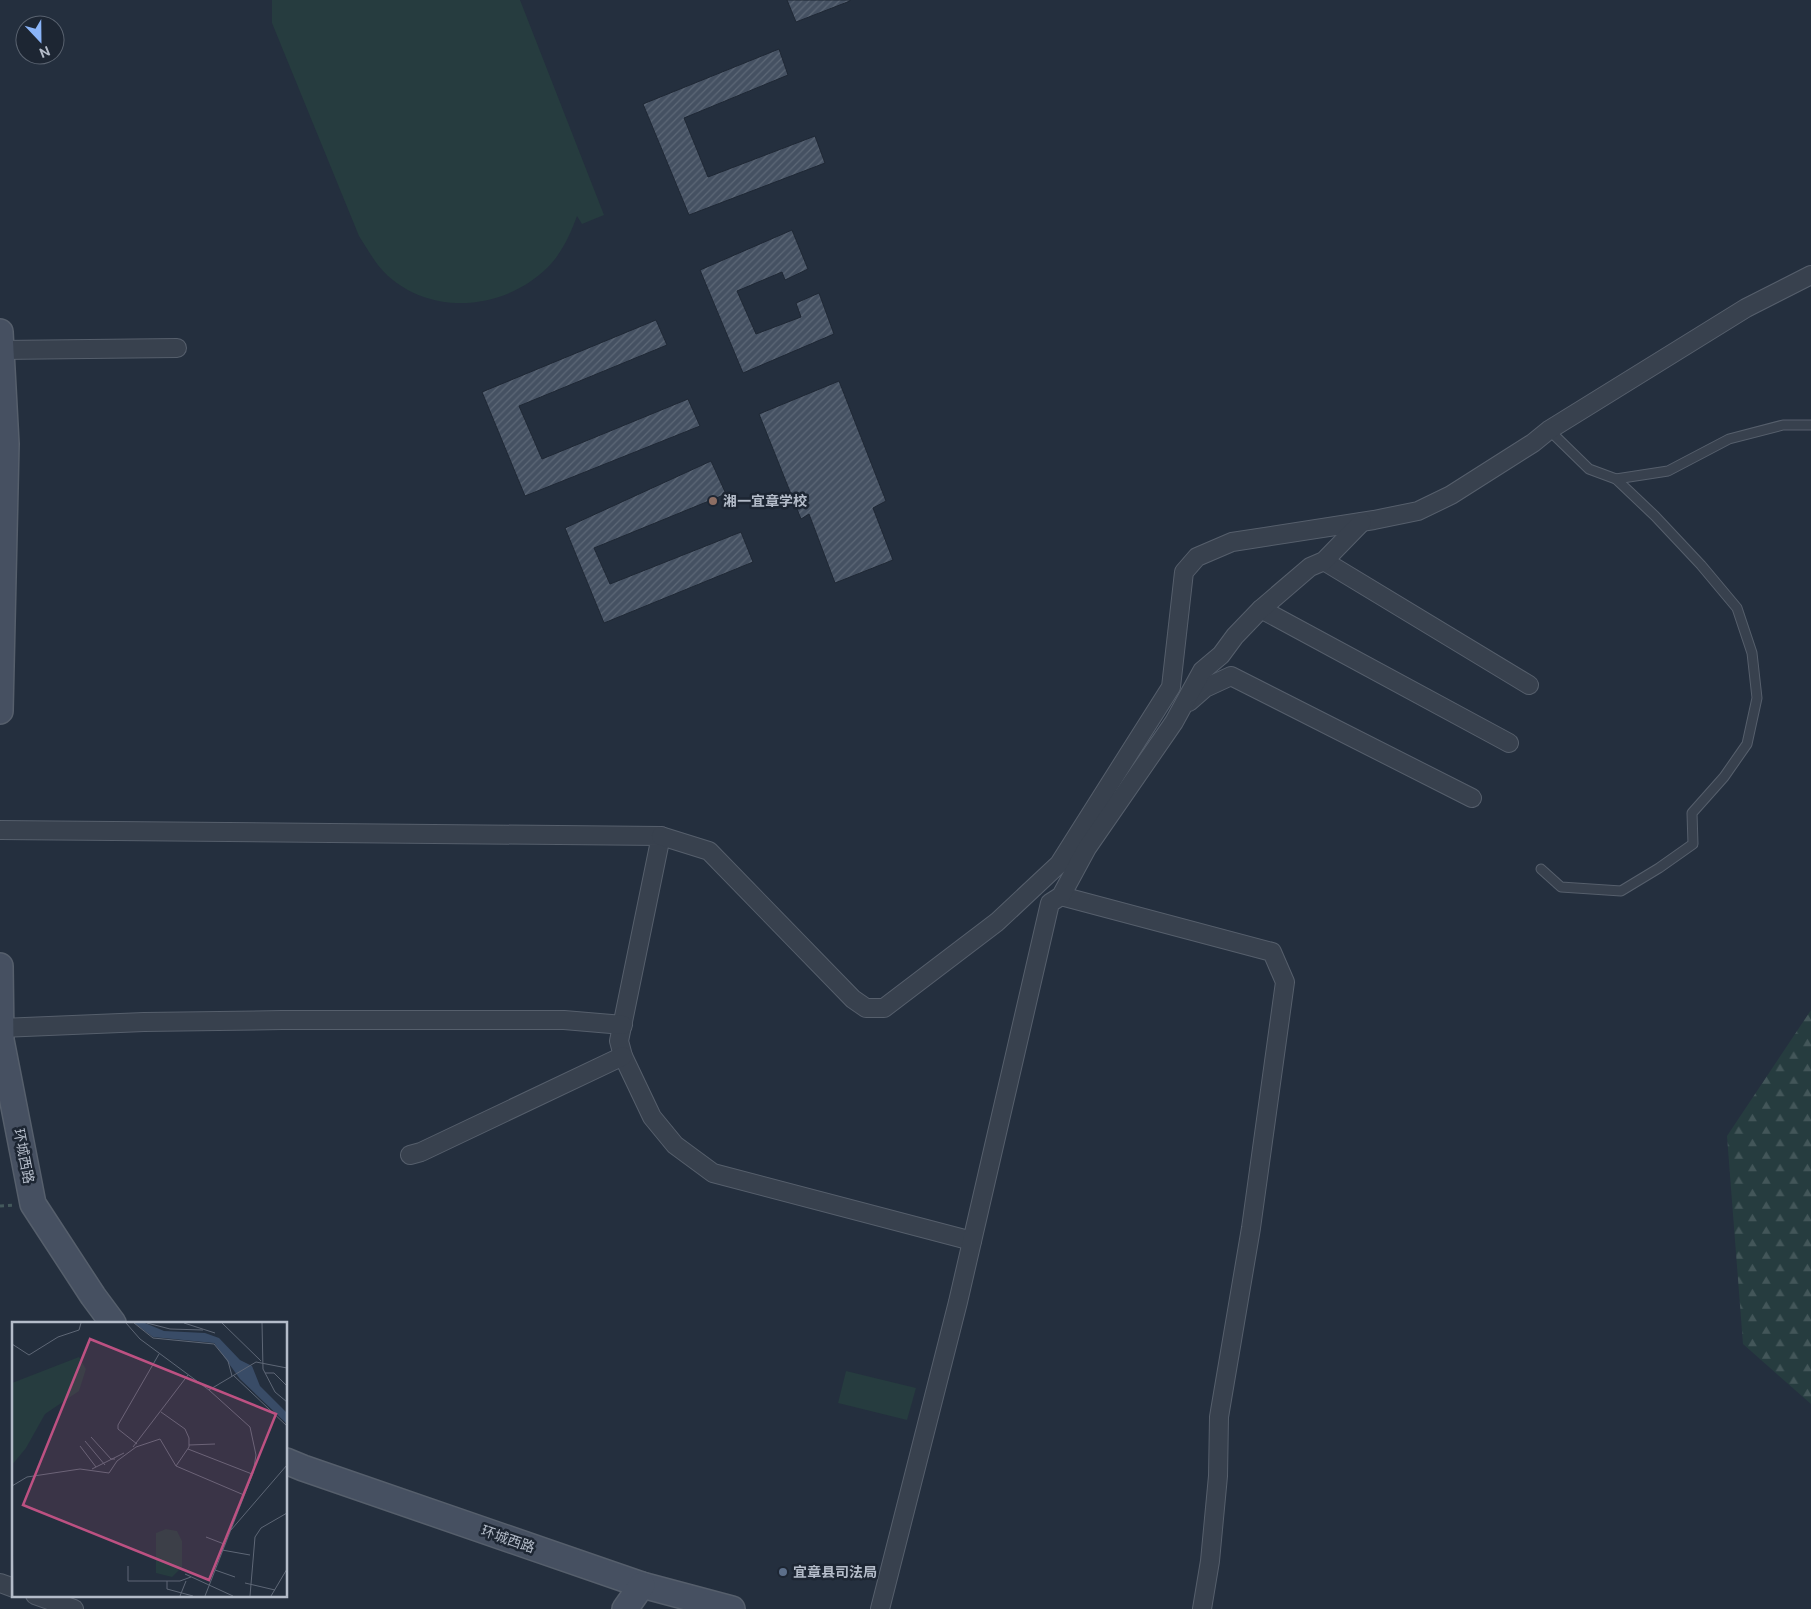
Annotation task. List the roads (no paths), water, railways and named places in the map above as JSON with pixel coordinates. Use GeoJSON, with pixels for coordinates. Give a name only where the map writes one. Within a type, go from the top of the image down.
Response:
{"type":"FeatureCollection","features":[{"type":"Feature","properties":{"kind":"main road"},"geometry":{"type":"LineString","coordinates":[[0,332],[3,452],[0,711]]}},
{"type":"Feature","properties":{"kind":"main road","name":"环城西路"},"geometry":{"type":"LineString","coordinates":[[0,966],[2,1040],[33,1204],[112,1322]]}},
{"type":"Feature","properties":{"kind":"main road","name":"环城西路"},"geometry":{"type":"LineString","coordinates":[[288,1462],[642,1585],[732,1609]]}},
{"type":"Feature","properties":{"kind":"main road"},"geometry":{"type":"LineString","coordinates":[[625,1609],[642,1585]]}},
{"type":"Feature","properties":{"kind":"street"},"geometry":{"type":"LineString","coordinates":[[0,830],[661,836],[709,850],[853,999],[866,1008],[884,1008],[997,922],[1058,864],[1171,687],[1184,572],[1197,557],[1232,542],[1362,522],[1418,511],[1451,495],[1534,443],[1549,430],[1746,308],[1811,275]]}},
{"type":"Feature","properties":{"kind":"street"},"geometry":{"type":"LineString","coordinates":[[1,350],[177,348]]}},
{"type":"Feature","properties":{"kind":"street"},"geometry":{"type":"LineString","coordinates":[[880,1609],[956,1312],[1050,903],[1061,896],[1088,848],[1174,722],[1202,671],[1221,655],[1235,636],[1261,609],[1310,567],[1324,561],[1362,522]]}},
{"type":"Feature","properties":{"kind":"street"},"geometry":{"type":"LineString","coordinates":[[1324,561],[1529,684]]}},
{"type":"Feature","properties":{"kind":"street"},"geometry":{"type":"LineString","coordinates":[[1261,609],[1508,743]]}},
{"type":"Feature","properties":{"kind":"street"},"geometry":{"type":"LineString","coordinates":[[1181,708],[1205,688],[1231,676],[1472,798]]}},
{"type":"Feature","properties":{"kind":"street"},"geometry":{"type":"LineString","coordinates":[[661,836],[619,1042],[623,1056],[652,1118],[675,1146],[713,1173],[972,1241]]}},
{"type":"Feature","properties":{"kind":"street"},"geometry":{"type":"LineString","coordinates":[[1061,896],[1272,952],[1285,982],[1251,1228],[1219,1417],[1218,1476],[1210,1561],[1202,1609]]}},
{"type":"Feature","properties":{"kind":"street"},"geometry":{"type":"LineString","coordinates":[[1,1028],[144,1022],[282,1020],[564,1020],[622,1025]]}},
{"type":"Feature","properties":{"kind":"street"},"geometry":{"type":"LineString","coordinates":[[410,1155],[421,1152],[623,1056]]}},
{"type":"Feature","properties":{"kind":"street"},"geometry":{"type":"LineString","coordinates":[[0,1583],[12,1587]]}},
{"type":"Feature","properties":{"kind":"street"},"geometry":{"type":"LineString","coordinates":[[38,1596],[74,1609]]}},
{"type":"Feature","properties":{"kind":"lane"},"geometry":{"type":"LineString","coordinates":[[1616,479],[1668,471],[1729,439],[1783,425],[1811,425]]}},
{"type":"Feature","properties":{"kind":"lane"},"geometry":{"type":"LineString","coordinates":[[1541,869],[1561,887],[1621,891],[1659,868],[1693,844],[1692,814],[1724,777],[1747,744],[1757,698],[1752,653],[1737,608],[1675,537],[1616,479],[1589,469],[1549,430]]}},
{"type":"Feature","properties":{"kind":"place","name":"湘一宜章学校"},"geometry":{"type":"Point","coordinates":[713,501]}},
{"type":"Feature","properties":{"kind":"place","name":"宜章县司法局"},"geometry":{"type":"Point","coordinates":[783,1572]}}]}
